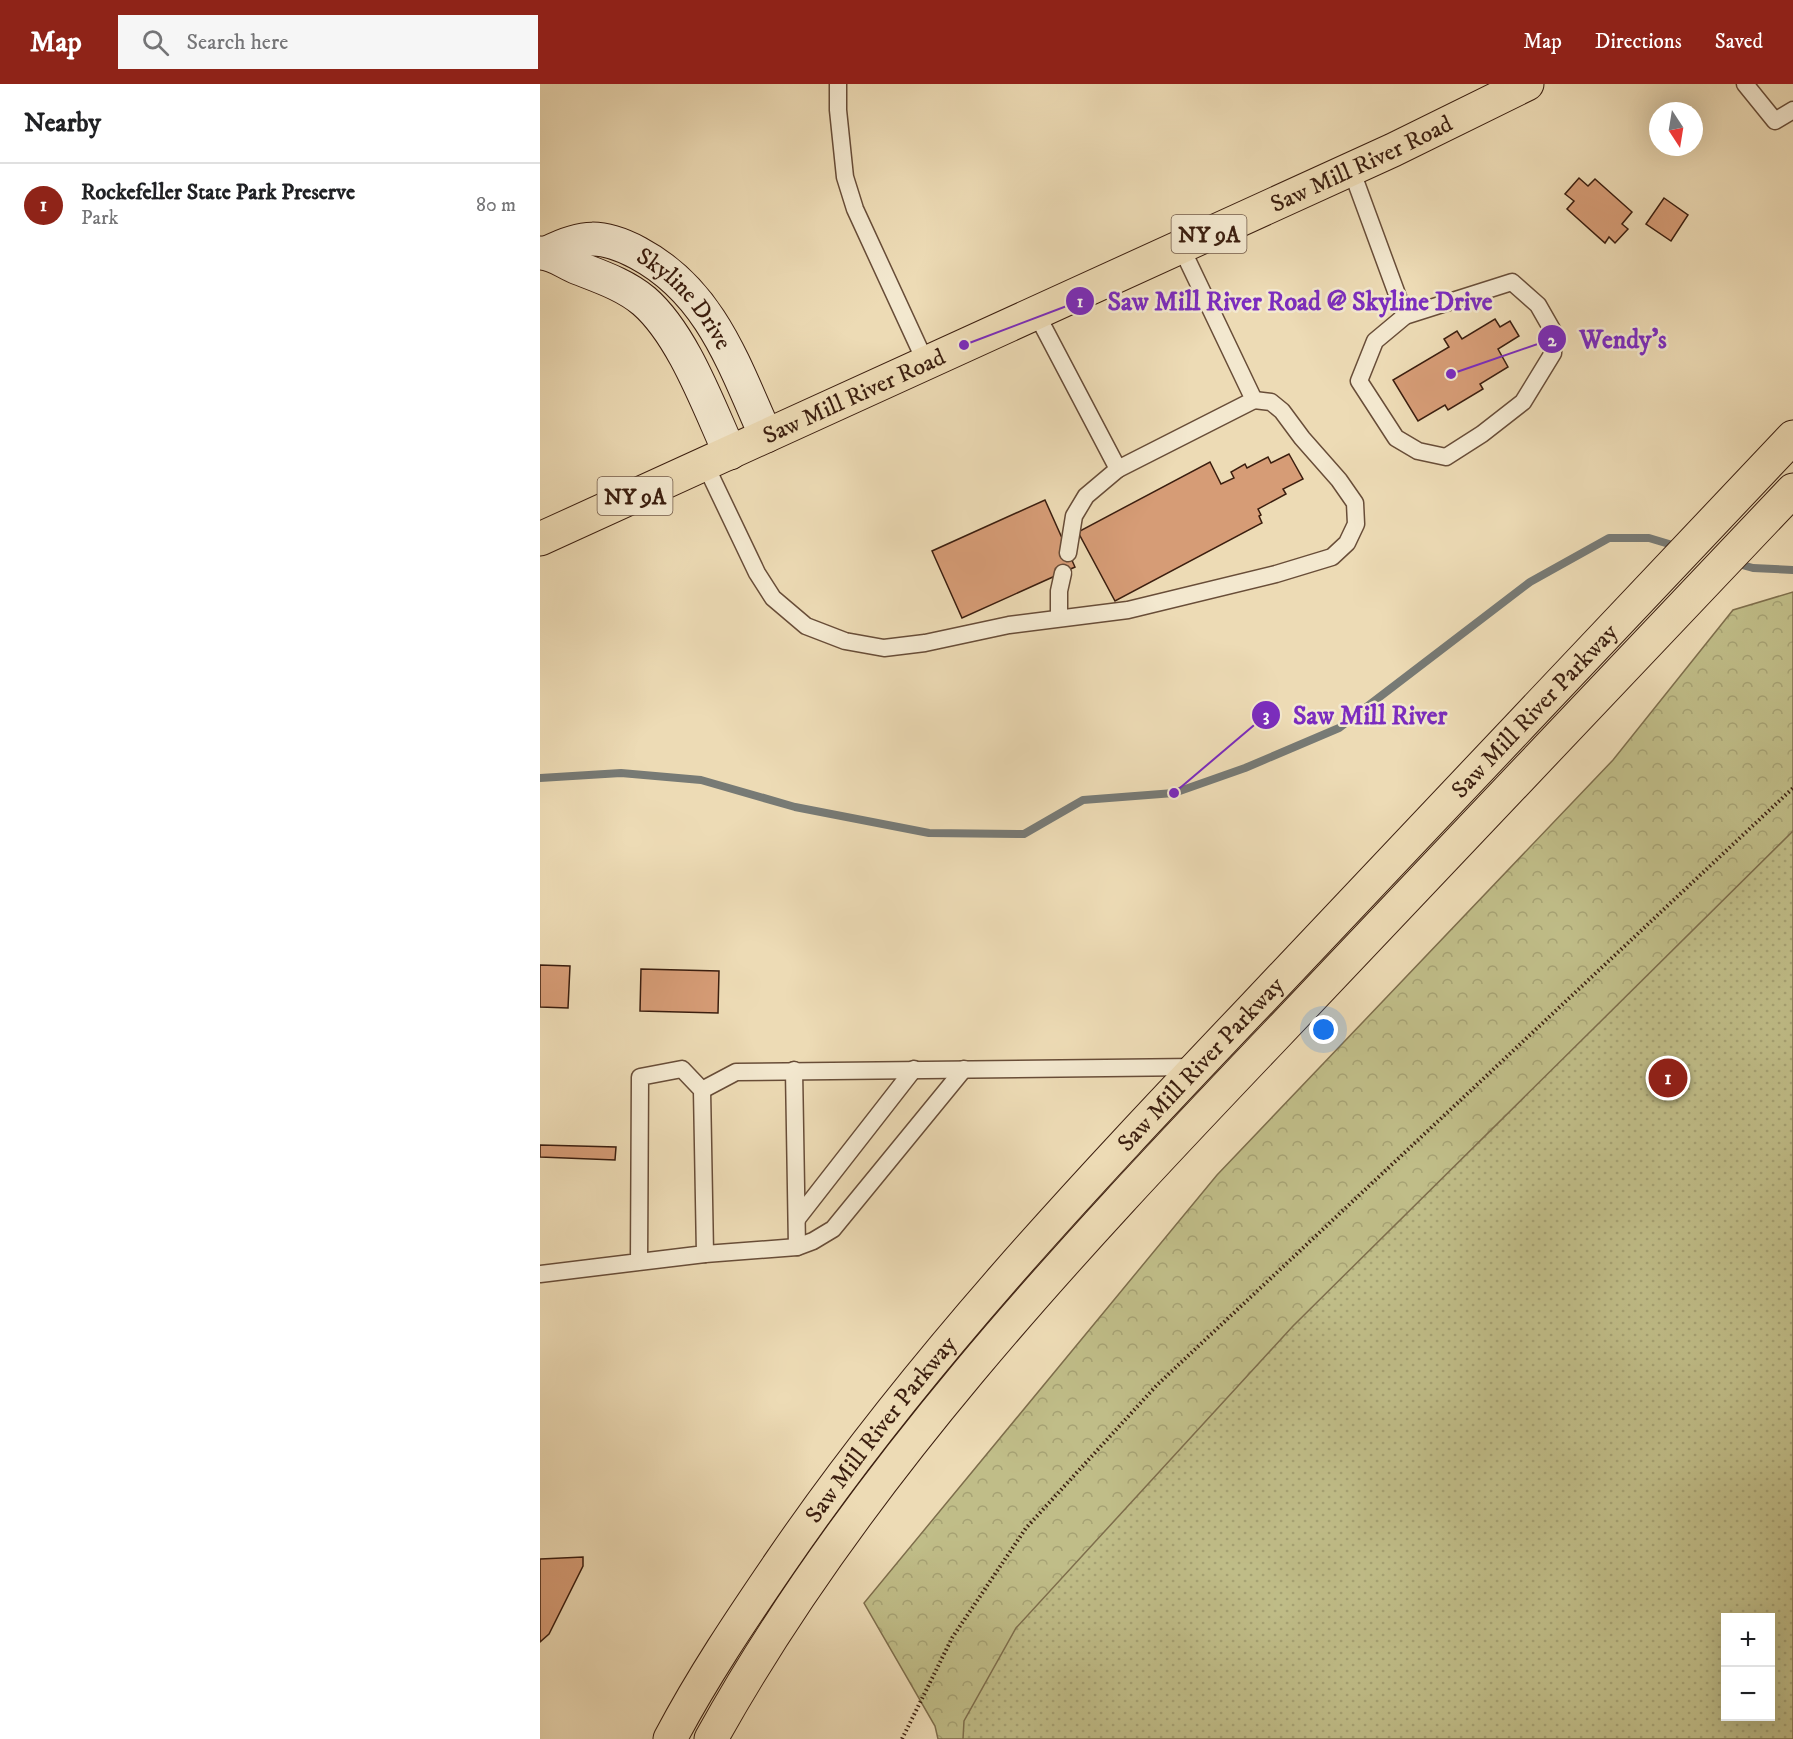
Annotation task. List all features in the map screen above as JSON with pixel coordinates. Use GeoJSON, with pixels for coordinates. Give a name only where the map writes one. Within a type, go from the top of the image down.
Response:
{"type":"FeatureCollection","features":[{"type":"Feature","properties":{"kind":"main road","name":"Saw Mill River Road"},"geometry":{"type":"LineString","coordinates":[[540,540],[1351,169],[1527,84]]}},
{"type":"Feature","properties":{"kind":"main road","name":"Saw Mill River Parkway"},"geometry":{"type":"LineString","coordinates":[[670,1739],[737,1625],[802,1531],[856,1456],[987,1295],[1057,1216],[1793,437]]}},
{"type":"Feature","properties":{"kind":"main road","name":"Saw Mill River Parkway"},"geometry":{"type":"LineString","coordinates":[[711,1739],[773,1636],[831,1552],[900,1459],[1024,1308],[1240,1073],[1793,489]]}},
{"type":"Feature","properties":{"kind":"street","name":"Skyline Drive"},"geometry":{"type":"LineString","coordinates":[[544,253],[574,241],[595,238],[630,249],[665,271],[698,302],[711,321],[733,362],[766,436]]}},
{"type":"Feature","properties":{"kind":"street","name":"Skyline Drive"},"geometry":{"type":"LineString","coordinates":[[544,253],[622,287],[643,300],[656,313],[682,352],[717,458]]}},
{"type":"Feature","properties":{"kind":"lane"},"geometry":{"type":"LineString","coordinates":[[838,84],[838,110],[845,177],[855,209],[926,363]]}},
{"type":"Feature","properties":{"kind":"lane"},"geometry":{"type":"LineString","coordinates":[[1745,84],[1775,121],[1793,110]]}},
{"type":"Feature","properties":{"kind":"lane"},"geometry":{"type":"LineString","coordinates":[[1351,169],[1405,316]]}},
{"type":"Feature","properties":{"kind":"lane"},"geometry":{"type":"LineString","coordinates":[[1182,247],[1254,400]]}},
{"type":"Feature","properties":{"kind":"lane"},"geometry":{"type":"LineString","coordinates":[[1512,282],[1538,305],[1554,333],[1553,353],[1523,402],[1482,434],[1446,457],[1418,451],[1395,438],[1359,381],[1375,341],[1405,316],[1512,282]]}},
{"type":"Feature","properties":{"kind":"lane"},"geometry":{"type":"LineString","coordinates":[[1035,313],[1118,469]]}},
{"type":"Feature","properties":{"kind":"lane"},"geometry":{"type":"LineString","coordinates":[[717,458],[757,573],[773,598],[806,626],[845,641],[884,648],[925,644],[1009,625],[1128,610],[1276,574],[1332,557],[1347,543],[1356,524],[1355,503],[1282,411],[1271,402],[1254,400],[1118,469],[1086,496],[1074,516],[1068,552]]}},
{"type":"Feature","properties":{"kind":"lane"},"geometry":{"type":"LineString","coordinates":[[1059,618],[1059,591],[1063,573]]}},
{"type":"Feature","properties":{"kind":"lane"},"geometry":{"type":"LineString","coordinates":[[702,1090],[736,1072],[1197,1067]]}},
{"type":"Feature","properties":{"kind":"lane"},"geometry":{"type":"LineString","coordinates":[[639,1262],[640,1077],[681,1069],[702,1090],[705,1254]]}},
{"type":"Feature","properties":{"kind":"lane"},"geometry":{"type":"LineString","coordinates":[[540,1274],[705,1254],[797,1247],[813,1241],[833,1228],[964,1069]]}},
{"type":"Feature","properties":{"kind":"lane"},"geometry":{"type":"LineString","coordinates":[[794,1070],[797,1247]]}},
{"type":"Feature","properties":{"kind":"lane"},"geometry":{"type":"LineString","coordinates":[[796,1219],[914,1070]]}},
{"type":"Feature","properties":{"kind":"path"},"geometry":{"type":"LineString","coordinates":[[902,1739],[951,1638],[1026,1528],[1157,1385],[1793,788]]}},
{"type":"Feature","properties":{"kind":"green space"},"geometry":{"type":"Polygon","coordinates":[[[1793,592],[1793,1739],[938,1739],[935,1726],[864,1603],[1217,1175],[1613,760],[1733,610],[1793,592]]]}},
{"type":"Feature","properties":{"kind":"green space"},"geometry":{"type":"Polygon","coordinates":[[[1793,831],[1793,1739],[963,1739],[964,1721],[1016,1628],[1293,1326],[1793,831]]]}},
{"type":"Feature","properties":{"kind":"building"},"geometry":{"type":"Polygon","coordinates":[[[1579,178],[1588,186],[1595,179],[1632,212],[1622,224],[1628,229],[1615,243],[1609,237],[1605,243],[1567,209],[1574,201],[1565,194],[1579,178]]]}},
{"type":"Feature","properties":{"kind":"building"},"geometry":{"type":"Polygon","coordinates":[[[1664,198],[1688,215],[1671,241],[1646,224],[1664,198]]]}},
{"type":"Feature","properties":{"kind":"building"},"geometry":{"type":"Polygon","coordinates":[[[1495,319],[1500,327],[1510,321],[1519,336],[1498,349],[1508,367],[1480,384],[1483,389],[1448,410],[1445,405],[1418,421],[1393,380],[1449,347],[1444,339],[1457,331],[1462,339],[1495,319]]]}},
{"type":"Feature","properties":{"kind":"building"},"geometry":{"type":"Polygon","coordinates":[[[1289,454],[1303,479],[1283,489],[1286,494],[1258,509],[1262,523],[1115,601],[1078,532],[1210,462],[1221,484],[1234,478],[1231,472],[1245,464],[1247,468],[1268,457],[1271,463],[1289,454]]]}},
{"type":"Feature","properties":{"kind":"building"},"geometry":{"type":"Polygon","coordinates":[[[1045,500],[1075,567],[962,618],[932,551],[1045,500]]]}},
{"type":"Feature","properties":{"kind":"building"},"geometry":{"type":"Polygon","coordinates":[[[540,965],[570,966],[568,1008],[540,1007],[540,965]]]}},
{"type":"Feature","properties":{"kind":"building"},"geometry":{"type":"Polygon","coordinates":[[[641,969],[719,971],[718,1013],[640,1011],[641,969]]]}},
{"type":"Feature","properties":{"kind":"building"},"geometry":{"type":"Polygon","coordinates":[[[540,1145],[616,1147],[615,1160],[540,1157],[540,1145]]]}},
{"type":"Feature","properties":{"kind":"building"},"geometry":{"type":"Polygon","coordinates":[[[583,1557],[583,1566],[549,1634],[540,1642],[540,1559],[583,1557]]]}},
{"type":"Feature","properties":{"kind":"waterway"},"geometry":{"type":"LineString","coordinates":[[540,778],[621,773],[701,780],[795,807],[929,833],[1024,834],[1083,800],[1174,793],[1245,768],[1339,728],[1530,582],[1609,538],[1649,538],[1679,547]]}},
{"type":"Feature","properties":{"kind":"waterway"},"geometry":{"type":"LineString","coordinates":[[1735,563],[1753,568],[1793,570]]}},
{"type":"Feature","properties":{"kind":"place","name":"Saw Mill River Road @ Skyline Drive"},"geometry":{"type":"Point","coordinates":[964,345]}},
{"type":"Feature","properties":{"kind":"place","name":"Wendy's"},"geometry":{"type":"Point","coordinates":[1451,374]}},
{"type":"Feature","properties":{"kind":"place","name":"Saw Mill River"},"geometry":{"type":"Point","coordinates":[1174,793]}},
{"type":"Feature","properties":{"kind":"place","name":"Rockefeller State Park Preserve"},"geometry":{"type":"Point","coordinates":[1668,1078]}}]}
